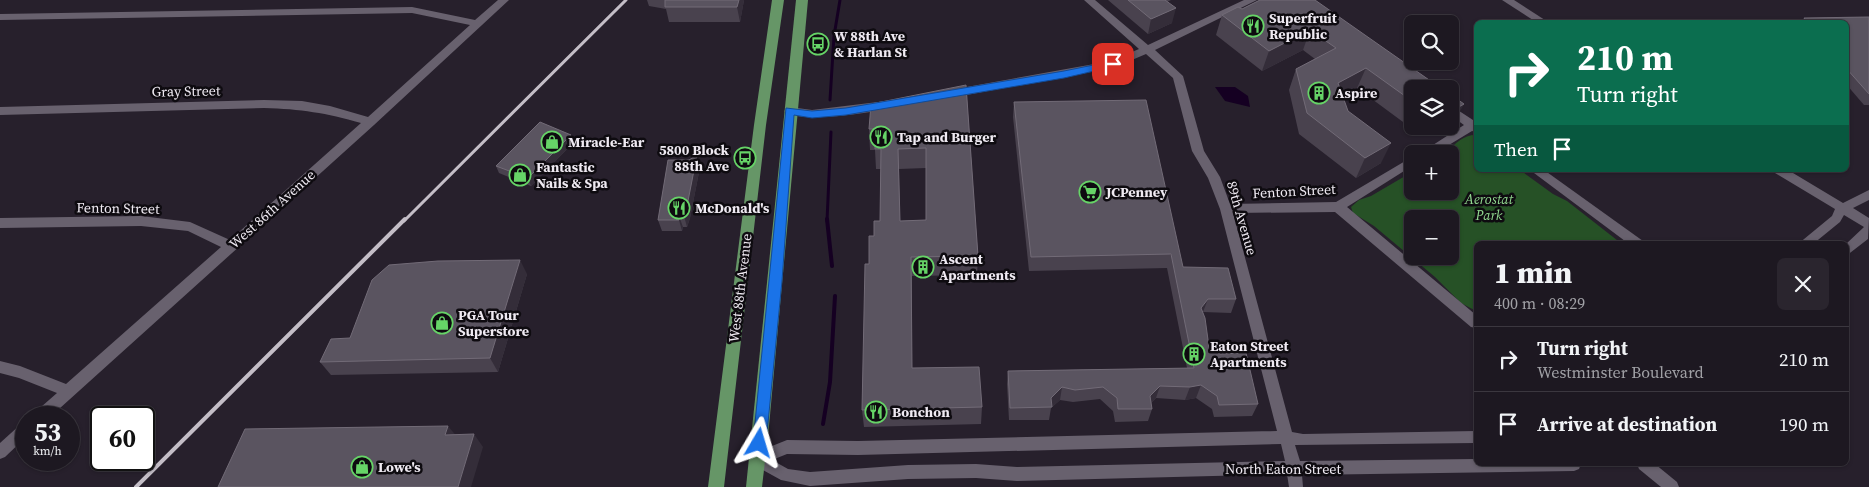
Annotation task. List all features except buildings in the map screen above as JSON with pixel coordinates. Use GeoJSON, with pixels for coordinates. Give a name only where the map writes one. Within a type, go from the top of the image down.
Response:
{"type":"FeatureCollection","features":[{"type":"Feature","properties":{"kind":"main road","name":"West 88th Avenue"},"geometry":{"type":"LineString","coordinates":[[716,487],[760,125],[778,0]]}},
{"type":"Feature","properties":{"kind":"main road"},"geometry":{"type":"LineString","coordinates":[[754,487],[775,290],[790,111],[802,0]]}},
{"type":"Feature","properties":{"kind":"street","name":"West 86th Avenue"},"geometry":{"type":"LineString","coordinates":[[51,406],[504,0]]}},
{"type":"Feature","properties":{"kind":"street","name":"89th Avenue"},"geometry":{"type":"LineString","coordinates":[[1089,0],[1179,78],[1198,151],[1214,178],[1226,209],[1294,466],[1296,487]]}},
{"type":"Feature","properties":{"kind":"street"},"geometry":{"type":"LineString","coordinates":[[936,97],[1113,64],[1148,50],[1252,0]]}},
{"type":"Feature","properties":{"kind":"street"},"geometry":{"type":"LineString","coordinates":[[1507,0],[1540,20]]}},
{"type":"Feature","properties":{"kind":"street"},"geometry":{"type":"LineString","coordinates":[[0,17],[412,10],[477,24]]}},
{"type":"Feature","properties":{"kind":"street","name":"Gray Street"},"geometry":{"type":"LineString","coordinates":[[0,111],[264,104],[302,105],[330,110],[370,122]]}},
{"type":"Feature","properties":{"kind":"street"},"geometry":{"type":"LineString","coordinates":[[790,111],[812,114],[894,104]]}},
{"type":"Feature","properties":{"kind":"street"},"geometry":{"type":"LineString","coordinates":[[1459,115],[1474,124]]}},
{"type":"Feature","properties":{"kind":"street"},"geometry":{"type":"LineString","coordinates":[[1441,145],[1474,126]]}},
{"type":"Feature","properties":{"kind":"street","name":"Fenton Street"},"geometry":{"type":"LineString","coordinates":[[1226,209],[1338,207],[1404,166]]}},
{"type":"Feature","properties":{"kind":"street"},"geometry":{"type":"LineString","coordinates":[[1539,172],[1636,241]]}},
{"type":"Feature","properties":{"kind":"street"},"geometry":{"type":"LineString","coordinates":[[1782,172],[1869,224]]}},
{"type":"Feature","properties":{"kind":"street"},"geometry":{"type":"LineString","coordinates":[[1808,241],[1836,219],[1842,208],[1869,194]]}},
{"type":"Feature","properties":{"kind":"street"},"geometry":{"type":"LineString","coordinates":[[1338,207],[1474,321]]}},
{"type":"Feature","properties":{"kind":"street","name":"Fenton Street"},"geometry":{"type":"LineString","coordinates":[[0,224],[141,221],[190,227],[231,246]]}},
{"type":"Feature","properties":{"kind":"street"},"geometry":{"type":"LineString","coordinates":[[1849,248],[1864,236],[1869,229]]}},
{"type":"Feature","properties":{"kind":"street"},"geometry":{"type":"LineString","coordinates":[[0,367],[20,372],[68,390]]}},
{"type":"Feature","properties":{"kind":"street"},"geometry":{"type":"LineString","coordinates":[[757,459],[787,447],[858,448],[1285,437],[1303,440],[1474,437]]}},
{"type":"Feature","properties":{"kind":"street"},"geometry":{"type":"LineString","coordinates":[[0,452],[15,438]]}},
{"type":"Feature","properties":{"kind":"street","name":"North Eaton Street"},"geometry":{"type":"LineString","coordinates":[[757,459],[786,475],[810,479],[908,472],[992,472],[1017,474],[1294,466],[1312,469],[1474,466]]}},
{"type":"Feature","properties":{"kind":"street"},"geometry":{"type":"LineString","coordinates":[[1646,466],[1672,487]]}},
{"type":"Feature","properties":{"kind":"green space","name":"Aerostat Park"},"geometry":{"type":"Polygon","coordinates":[[[1468,136],[1474,136],[1474,172],[1523,172],[1553,194],[1567,201],[1618,241],[1474,241],[1474,310],[1461,303],[1421,265],[1459,265],[1459,210],[1404,210],[1404,251],[1374,226],[1353,213],[1351,207],[1359,200],[1371,196],[1404,177],[1404,200],[1459,200],[1459,145],[1454,145],[1468,136]]]}},
{"type":"Feature","properties":{"kind":"shaded area"},"geometry":{"type":"Polygon","coordinates":[[[1215,87],[1235,87],[1248,96],[1250,107],[1225,101],[1215,87]]]}},
{"type":"Feature","properties":{"kind":"waterway"},"geometry":{"type":"LineString","coordinates":[[830,100],[834,36],[840,0]]}},
{"type":"Feature","properties":{"kind":"waterway"},"geometry":{"type":"LineString","coordinates":[[827,220],[831,132]]}},
{"type":"Feature","properties":{"kind":"waterway"},"geometry":{"type":"LineString","coordinates":[[827,220],[832,266]]}},
{"type":"Feature","properties":{"kind":"waterway"},"geometry":{"type":"LineString","coordinates":[[823,424],[830,382],[835,296]]}},
{"type":"Feature","properties":{"kind":"railway"},"geometry":{"type":"LineString","coordinates":[[404,221],[626,0]]}},
{"type":"Feature","properties":{"kind":"railway"},"geometry":{"type":"LineString","coordinates":[[136,487],[405,219]]}},
{"type":"Feature","properties":{"kind":"place","name":"Superfruit Republic"},"geometry":{"type":"Point","coordinates":[1253,26]}},
{"type":"Feature","properties":{"kind":"place","name":"W 88th Ave & Harlan St"},"geometry":{"type":"Point","coordinates":[818,44]}},
{"type":"Feature","properties":{"kind":"place","name":"Aspire"},"geometry":{"type":"Point","coordinates":[1319,93]}},
{"type":"Feature","properties":{"kind":"place","name":"Tap and Burger"},"geometry":{"type":"Point","coordinates":[881,137]}},
{"type":"Feature","properties":{"kind":"place","name":"Miracle-Ear"},"geometry":{"type":"Point","coordinates":[552,142]}},
{"type":"Feature","properties":{"kind":"place","name":"5800 Block 88th Ave"},"geometry":{"type":"Point","coordinates":[745,158]}},
{"type":"Feature","properties":{"kind":"place","name":"Fantastic Nails & Spa"},"geometry":{"type":"Point","coordinates":[520,175]}},
{"type":"Feature","properties":{"kind":"place","name":"JCPenney"},"geometry":{"type":"Point","coordinates":[1090,192]}},
{"type":"Feature","properties":{"kind":"place","name":"McDonald's"},"geometry":{"type":"Point","coordinates":[679,208]}},
{"type":"Feature","properties":{"kind":"place","name":"Ascent Apartments"},"geometry":{"type":"Point","coordinates":[923,267]}},
{"type":"Feature","properties":{"kind":"place","name":"PGA Tour Superstore"},"geometry":{"type":"Point","coordinates":[442,323]}},
{"type":"Feature","properties":{"kind":"place","name":"Eaton Street Apartments"},"geometry":{"type":"Point","coordinates":[1194,354]}},
{"type":"Feature","properties":{"kind":"place","name":"Bonchon"},"geometry":{"type":"Point","coordinates":[876,412]}},
{"type":"Feature","properties":{"kind":"place","name":"Lowe's"},"geometry":{"type":"Point","coordinates":[362,467]}},
{"type":"Feature","properties":{"kind":"route"},"geometry":{"type":"LineString","coordinates":[[759,443],[768,368],[790,111],[812,114],[846,111],[970,91],[1113,64]]}}]}
